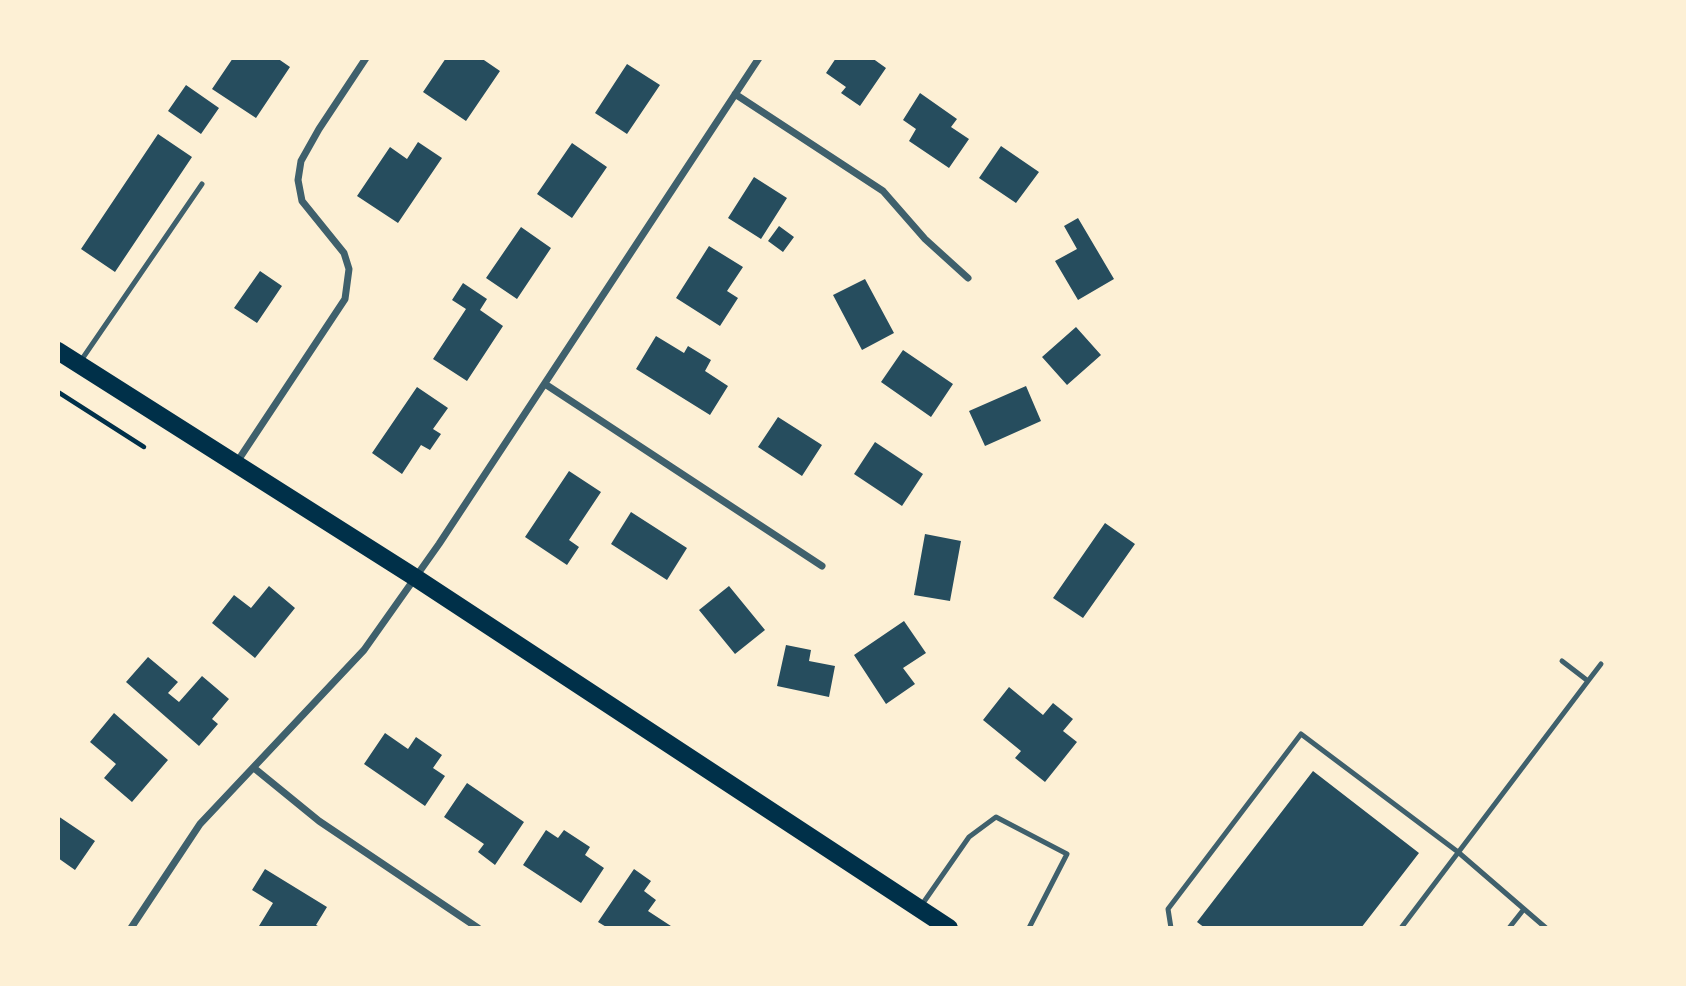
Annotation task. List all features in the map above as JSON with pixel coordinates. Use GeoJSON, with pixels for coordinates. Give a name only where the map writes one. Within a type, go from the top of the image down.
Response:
{"type":"FeatureCollection","features":[{"type":"Feature","properties":{"kind":"main road"},"geometry":{"type":"LineString","coordinates":[[58,351],[416,578],[949,928]]}},
{"type":"Feature","properties":{"kind":"street"},"geometry":{"type":"LineString","coordinates":[[237,463],[345,299],[349,269],[344,253],[302,201],[298,180],[301,161],[366,58]]}},
{"type":"Feature","properties":{"kind":"street"},"geometry":{"type":"LineString","coordinates":[[131,928],[200,824],[365,650],[545,384],[758,58]]}},
{"type":"Feature","properties":{"kind":"street"},"geometry":{"type":"LineString","coordinates":[[735,94],[883,191],[925,239],[968,278]]}},
{"type":"Feature","properties":{"kind":"street"},"geometry":{"type":"LineString","coordinates":[[545,384],[822,566]]}},
{"type":"Feature","properties":{"kind":"street"},"geometry":{"type":"LineString","coordinates":[[254,768],[319,821],[478,928]]}},
{"type":"Feature","properties":{"kind":"lane"},"geometry":{"type":"LineString","coordinates":[[78,364],[202,184]]}},
{"type":"Feature","properties":{"kind":"lane"},"geometry":{"type":"LineString","coordinates":[[1562,661],[1588,681]]}},
{"type":"Feature","properties":{"kind":"lane"},"geometry":{"type":"LineString","coordinates":[[1401,928],[1601,664]]}},
{"type":"Feature","properties":{"kind":"lane"},"geometry":{"type":"LineString","coordinates":[[1171,928],[1168,909],[1301,734],[1458,852],[1546,928]]}},
{"type":"Feature","properties":{"kind":"lane"},"geometry":{"type":"LineString","coordinates":[[919,909],[969,837],[996,817],[1067,854],[1029,928]]}},
{"type":"Feature","properties":{"kind":"lane"},"geometry":{"type":"LineString","coordinates":[[1509,928],[1524,909]]}},
{"type":"Feature","properties":{"kind":"path"},"geometry":{"type":"LineString","coordinates":[[58,392],[144,447]]}},
{"type":"Feature","properties":{"kind":"building"},"geometry":{"type":"Polygon","coordinates":[[[233,58],[277,58],[290,67],[256,118],[212,89],[233,58]]]}},
{"type":"Feature","properties":{"kind":"building"},"geometry":{"type":"Polygon","coordinates":[[[446,58],[481,58],[500,71],[466,121],[423,92],[446,58]]]}},
{"type":"Feature","properties":{"kind":"building"},"geometry":{"type":"Polygon","coordinates":[[[836,58],[872,58],[886,68],[860,106],[841,93],[846,87],[826,73],[836,58]]]}},
{"type":"Feature","properties":{"kind":"building"},"geometry":{"type":"Polygon","coordinates":[[[627,64],[660,85],[627,134],[595,113],[627,64]]]}},
{"type":"Feature","properties":{"kind":"building"},"geometry":{"type":"Polygon","coordinates":[[[186,85],[219,108],[201,134],[168,111],[186,85]]]}},
{"type":"Feature","properties":{"kind":"building"},"geometry":{"type":"Polygon","coordinates":[[[920,93],[957,119],[951,127],[969,139],[949,168],[909,141],[916,129],[903,120],[920,93]]]}},
{"type":"Feature","properties":{"kind":"building"},"geometry":{"type":"Polygon","coordinates":[[[158,134],[192,157],[115,272],[81,249],[158,134]]]}},
{"type":"Feature","properties":{"kind":"building"},"geometry":{"type":"Polygon","coordinates":[[[418,142],[442,158],[398,223],[357,196],[390,147],[407,159],[418,142]]]}},
{"type":"Feature","properties":{"kind":"building"},"geometry":{"type":"Polygon","coordinates":[[[572,143],[607,167],[572,218],[537,194],[572,143]]]}},
{"type":"Feature","properties":{"kind":"building"},"geometry":{"type":"Polygon","coordinates":[[[1001,146],[1039,172],[1016,203],[979,178],[1001,146]]]}},
{"type":"Feature","properties":{"kind":"building"},"geometry":{"type":"Polygon","coordinates":[[[754,177],[787,198],[761,239],[728,218],[754,177]]]}},
{"type":"Feature","properties":{"kind":"building"},"geometry":{"type":"Polygon","coordinates":[[[1078,218],[1114,279],[1078,300],[1055,261],[1077,249],[1064,226],[1078,218]]]}},
{"type":"Feature","properties":{"kind":"building"},"geometry":{"type":"Polygon","coordinates":[[[779,226],[794,237],[783,252],[768,241],[779,226]]]}},
{"type":"Feature","properties":{"kind":"building"},"geometry":{"type":"Polygon","coordinates":[[[521,227],[551,248],[517,299],[486,278],[521,227]]]}},
{"type":"Feature","properties":{"kind":"building"},"geometry":{"type":"Polygon","coordinates":[[[709,246],[743,267],[727,291],[738,298],[720,326],[676,298],[709,246]]]}},
{"type":"Feature","properties":{"kind":"building"},"geometry":{"type":"Polygon","coordinates":[[[260,271],[282,286],[257,323],[234,308],[260,271]]]}},
{"type":"Feature","properties":{"kind":"building"},"geometry":{"type":"Polygon","coordinates":[[[865,279],[894,333],[862,350],[833,295],[865,279]]]}},
{"type":"Feature","properties":{"kind":"building"},"geometry":{"type":"Polygon","coordinates":[[[463,283],[487,299],[480,310],[503,326],[467,381],[433,359],[466,309],[452,300],[463,283]]]}},
{"type":"Feature","properties":{"kind":"building"},"geometry":{"type":"Polygon","coordinates":[[[1076,327],[1101,355],[1067,385],[1042,357],[1076,327]]]}},
{"type":"Feature","properties":{"kind":"building"},"geometry":{"type":"Polygon","coordinates":[[[656,336],[684,353],[688,346],[711,360],[705,371],[728,386],[710,415],[636,369],[656,336]]]}},
{"type":"Feature","properties":{"kind":"building"},"geometry":{"type":"Polygon","coordinates":[[[903,350],[953,384],[931,417],[881,382],[903,350]]]}},
{"type":"Feature","properties":{"kind":"building"},"geometry":{"type":"Polygon","coordinates":[[[1026,386],[1041,421],[985,446],[969,411],[1026,386]]]}},
{"type":"Feature","properties":{"kind":"building"},"geometry":{"type":"Polygon","coordinates":[[[417,387],[448,408],[433,429],[441,434],[430,450],[421,445],[402,474],[372,453],[417,387]]]}},
{"type":"Feature","properties":{"kind":"building"},"geometry":{"type":"Polygon","coordinates":[[[778,417],[822,445],[802,476],[758,447],[778,417]]]}},
{"type":"Feature","properties":{"kind":"building"},"geometry":{"type":"Polygon","coordinates":[[[875,442],[923,474],[902,506],[854,474],[875,442]]]}},
{"type":"Feature","properties":{"kind":"building"},"geometry":{"type":"Polygon","coordinates":[[[569,471],[601,492],[569,540],[579,547],[567,565],[525,537],[569,471]]]}},
{"type":"Feature","properties":{"kind":"building"},"geometry":{"type":"Polygon","coordinates":[[[631,512],[687,548],[667,580],[611,544],[631,512]]]}},
{"type":"Feature","properties":{"kind":"building"},"geometry":{"type":"Polygon","coordinates":[[[1105,523],[1135,544],[1083,618],[1053,598],[1105,523]]]}},
{"type":"Feature","properties":{"kind":"building"},"geometry":{"type":"Polygon","coordinates":[[[925,534],[961,541],[950,601],[914,595],[925,534]]]}},
{"type":"Feature","properties":{"kind":"building"},"geometry":{"type":"Polygon","coordinates":[[[269,586],[295,608],[255,658],[212,623],[234,595],[251,608],[269,586]]]}},
{"type":"Feature","properties":{"kind":"building"},"geometry":{"type":"Polygon","coordinates":[[[729,586],[765,630],[735,654],[699,610],[729,586]]]}},
{"type":"Feature","properties":{"kind":"building"},"geometry":{"type":"Polygon","coordinates":[[[904,621],[926,653],[903,668],[915,684],[886,704],[854,655],[904,621]]]}},
{"type":"Feature","properties":{"kind":"building"},"geometry":{"type":"Polygon","coordinates":[[[786,645],[811,650],[809,661],[835,666],[829,697],[777,686],[786,645]]]}},
{"type":"Feature","properties":{"kind":"building"},"geometry":{"type":"Polygon","coordinates":[[[148,657],[178,682],[168,693],[179,702],[202,676],[229,699],[212,719],[218,724],[199,746],[126,682],[148,657]]]}},
{"type":"Feature","properties":{"kind":"building"},"geometry":{"type":"Polygon","coordinates":[[[1009,687],[1043,715],[1053,703],[1073,719],[1063,731],[1077,742],[1045,782],[1015,758],[1021,751],[983,720],[1009,687]]]}},
{"type":"Feature","properties":{"kind":"building"},"geometry":{"type":"Polygon","coordinates":[[[114,713],[168,760],[132,802],[104,778],[116,764],[90,742],[114,713]]]}},
{"type":"Feature","properties":{"kind":"building"},"geometry":{"type":"Polygon","coordinates":[[[385,733],[408,749],[416,737],[442,755],[433,768],[445,776],[425,806],[364,764],[385,733]]]}},
{"type":"Feature","properties":{"kind":"building"},"geometry":{"type":"Polygon","coordinates":[[[1313,771],[1419,853],[1361,928],[1205,928],[1197,922],[1313,771]]]}},
{"type":"Feature","properties":{"kind":"building"},"geometry":{"type":"Polygon","coordinates":[[[467,783],[524,822],[495,865],[478,852],[484,844],[444,817],[467,783]]]}},
{"type":"Feature","properties":{"kind":"building"},"geometry":{"type":"Polygon","coordinates":[[[58,816],[95,841],[75,870],[58,858],[58,816]]]}},
{"type":"Feature","properties":{"kind":"building"},"geometry":{"type":"Polygon","coordinates":[[[546,830],[558,838],[564,830],[590,847],[585,855],[604,868],[581,903],[523,865],[546,830]]]}},
{"type":"Feature","properties":{"kind":"building"},"geometry":{"type":"Polygon","coordinates":[[[265,869],[327,907],[316,925],[322,928],[259,926],[273,903],[252,890],[265,869]]]}},
{"type":"Feature","properties":{"kind":"building"},"geometry":{"type":"Polygon","coordinates":[[[634,869],[651,881],[644,891],[656,900],[648,911],[674,928],[608,928],[598,922],[634,869]]]}}]}
